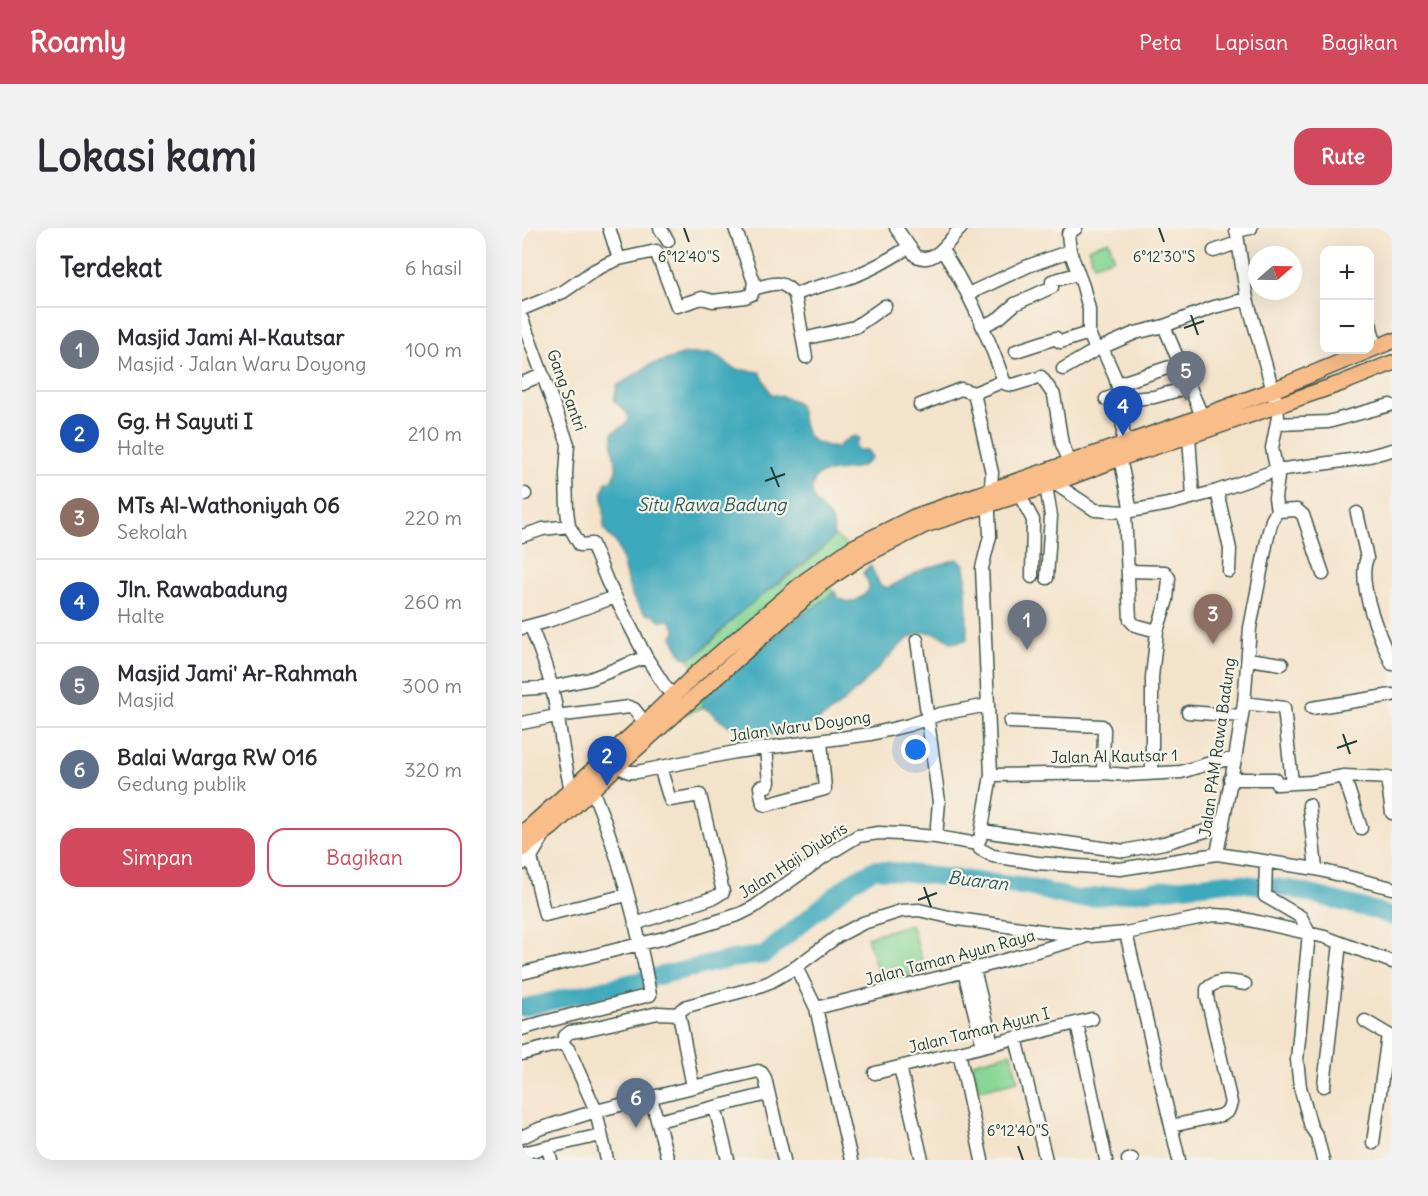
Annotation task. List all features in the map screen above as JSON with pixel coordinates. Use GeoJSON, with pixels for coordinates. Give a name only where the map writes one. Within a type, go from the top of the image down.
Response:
{"type":"FeatureCollection","features":[{"type":"Feature","properties":{"kind":"main road"},"geometry":{"type":"LineString","coordinates":[[530,828],[592,789],[822,583],[861,557],[925,525],[1070,462],[1189,436],[1392,341]]}},
{"type":"Feature","properties":{"kind":"main road"},"geometry":{"type":"LineString","coordinates":[[525,857],[530,828],[698,672],[805,581],[852,548],[914,517],[988,497],[1019,494],[1050,484],[1202,416],[1275,397],[1342,384],[1392,363]]}},
{"type":"Feature","properties":{"kind":"street"},"geometry":{"type":"LineString","coordinates":[[609,228],[619,259]]}},
{"type":"Feature","properties":{"kind":"street"},"geometry":{"type":"LineString","coordinates":[[660,228],[669,241]]}},
{"type":"Feature","properties":{"kind":"street"},"geometry":{"type":"LineString","coordinates":[[522,309],[562,292],[595,270],[619,259],[658,252],[677,306],[702,298],[713,301],[745,297],[752,294],[753,290],[750,270],[735,228]]}},
{"type":"Feature","properties":{"kind":"street"},"geometry":{"type":"LineString","coordinates":[[896,228],[909,248],[921,258],[930,259],[942,250],[962,228]]}},
{"type":"Feature","properties":{"kind":"street"},"geometry":{"type":"LineString","coordinates":[[1076,228],[1068,234],[1070,251],[1089,309],[1089,333],[1120,393],[1124,433],[1121,451],[1128,512],[1130,620],[1135,625],[1157,631]]}},
{"type":"Feature","properties":{"kind":"street"},"geometry":{"type":"LineString","coordinates":[[1214,251],[1236,234],[1251,228]]}},
{"type":"Feature","properties":{"kind":"street","name":"Jalan PAM Rawa Badung"},"geometry":{"type":"LineString","coordinates":[[1236,234],[1246,299],[1275,397],[1277,424],[1272,448],[1278,477],[1275,498],[1277,511],[1268,535],[1250,628],[1243,710],[1217,854],[1266,867],[1316,869],[1392,888]]}},
{"type":"Feature","properties":{"kind":"street"},"geometry":{"type":"LineString","coordinates":[[795,295],[870,270],[909,248]]}},
{"type":"Feature","properties":{"kind":"street"},"geometry":{"type":"LineString","coordinates":[[942,250],[968,294],[1006,384],[1013,385],[1037,378],[1054,395],[1062,444],[1070,462]]}},
{"type":"Feature","properties":{"kind":"street"},"geometry":{"type":"LineString","coordinates":[[968,294],[1028,266],[1070,251]]}},
{"type":"Feature","properties":{"kind":"street"},"geometry":{"type":"LineString","coordinates":[[983,326],[999,318],[1028,296],[1052,287],[1052,281],[1077,274]]}},
{"type":"Feature","properties":{"kind":"street"},"geometry":{"type":"LineString","coordinates":[[753,290],[776,283],[789,287],[795,295],[806,357]]}},
{"type":"Feature","properties":{"kind":"street"},"geometry":{"type":"LineString","coordinates":[[1063,369],[1135,333],[1164,326],[1214,307],[1246,299]]}},
{"type":"Feature","properties":{"kind":"street"},"geometry":{"type":"LineString","coordinates":[[803,339],[855,327],[885,306]]}},
{"type":"Feature","properties":{"kind":"street","name":"Gang Santri"},"geometry":{"type":"LineString","coordinates":[[522,319],[568,444],[566,485],[569,526]]}},
{"type":"Feature","properties":{"kind":"street"},"geometry":{"type":"LineString","coordinates":[[1164,326],[1202,416]]}},
{"type":"Feature","properties":{"kind":"street"},"geometry":{"type":"LineString","coordinates":[[1016,351],[1056,338],[1060,342],[1089,333]]}},
{"type":"Feature","properties":{"kind":"street"},"geometry":{"type":"LineString","coordinates":[[1374,339],[1376,348]]}},
{"type":"Feature","properties":{"kind":"street"},"geometry":{"type":"LineString","coordinates":[[1106,399],[1179,364]]}},
{"type":"Feature","properties":{"kind":"street"},"geometry":{"type":"LineString","coordinates":[[522,383],[543,375]]}},
{"type":"Feature","properties":{"kind":"street"},"geometry":{"type":"LineString","coordinates":[[920,405],[962,389],[974,393],[1004,381]]}},
{"type":"Feature","properties":{"kind":"street"},"geometry":{"type":"LineString","coordinates":[[1120,393],[1154,397],[1190,387]]}},
{"type":"Feature","properties":{"kind":"street"},"geometry":{"type":"LineString","coordinates":[[974,393],[992,467],[988,497],[990,536],[982,568],[991,775],[980,849],[993,856],[1120,869],[1217,854]]}},
{"type":"Feature","properties":{"kind":"street"},"geometry":{"type":"LineString","coordinates":[[1277,424],[1328,422],[1390,405]]}},
{"type":"Feature","properties":{"kind":"street"},"geometry":{"type":"LineString","coordinates":[[1189,436],[1192,497]]}},
{"type":"Feature","properties":{"kind":"street"},"geometry":{"type":"LineString","coordinates":[[1050,484],[1095,510],[1128,512],[1217,491],[1277,470],[1358,459],[1392,450]]}},
{"type":"Feature","properties":{"kind":"street"},"geometry":{"type":"LineString","coordinates":[[1047,578],[1051,516],[1050,484]]}},
{"type":"Feature","properties":{"kind":"street"},"geometry":{"type":"LineString","coordinates":[[1217,491],[1230,549],[1229,571]]}},
{"type":"Feature","properties":{"kind":"street"},"geometry":{"type":"LineString","coordinates":[[1019,494],[1033,520],[1032,577]]}},
{"type":"Feature","properties":{"kind":"street"},"geometry":{"type":"LineString","coordinates":[[1277,511],[1298,510],[1303,515],[1323,574]]}},
{"type":"Feature","properties":{"kind":"street"},"geometry":{"type":"LineString","coordinates":[[1357,513],[1367,558],[1364,564],[1367,596],[1380,639],[1392,664]]}},
{"type":"Feature","properties":{"kind":"street"},"geometry":{"type":"LineString","coordinates":[[522,536],[543,529],[569,526],[580,545],[592,544],[615,597],[646,657],[666,688],[674,695]]}},
{"type":"Feature","properties":{"kind":"street"},"geometry":{"type":"LineString","coordinates":[[1129,571],[1165,572],[1169,576],[1167,600],[1157,631],[1152,677],[1152,772]]}},
{"type":"Feature","properties":{"kind":"street"},"geometry":{"type":"LineString","coordinates":[[571,790],[552,687],[546,665],[527,628],[615,597]]}},
{"type":"Feature","properties":{"kind":"street"},"geometry":{"type":"LineString","coordinates":[[917,640],[939,802],[936,837]]}},
{"type":"Feature","properties":{"kind":"street"},"geometry":{"type":"LineString","coordinates":[[522,689],[552,687],[590,680],[646,657]]}},
{"type":"Feature","properties":{"kind":"street"},"geometry":{"type":"LineString","coordinates":[[1248,659],[1282,664]]}},
{"type":"Feature","properties":{"kind":"street"},"geometry":{"type":"LineString","coordinates":[[1312,708],[1392,695]]}},
{"type":"Feature","properties":{"kind":"street","name":"Jalan Waru Doyong"},"geometry":{"type":"LineString","coordinates":[[617,766],[630,772],[765,747],[872,734],[928,718],[988,705]]}},
{"type":"Feature","properties":{"kind":"street"},"geometry":{"type":"LineString","coordinates":[[522,723],[556,716],[629,707],[634,709],[645,723]]}},
{"type":"Feature","properties":{"kind":"street"},"geometry":{"type":"LineString","coordinates":[[1188,712],[1284,708],[1292,783]]}},
{"type":"Feature","properties":{"kind":"street"},"geometry":{"type":"LineString","coordinates":[[1010,722],[1102,726],[1104,729],[1102,773]]}},
{"type":"Feature","properties":{"kind":"street"},"geometry":{"type":"LineString","coordinates":[[765,747],[769,782],[767,786],[759,789],[763,804],[825,789],[820,741]]}},
{"type":"Feature","properties":{"kind":"street","name":"Jalan Al Kautsar 1"},"geometry":{"type":"LineString","coordinates":[[991,775],[1102,773],[1128,775],[1181,772],[1217,761],[1235,759]]}},
{"type":"Feature","properties":{"kind":"street"},"geometry":{"type":"LineString","coordinates":[[635,924],[715,897],[723,892],[700,795],[670,800],[660,767]]}},
{"type":"Feature","properties":{"kind":"street"},"geometry":{"type":"LineString","coordinates":[[1344,776],[1361,828]]}},
{"type":"Feature","properties":{"kind":"street"},"geometry":{"type":"LineString","coordinates":[[1230,779],[1275,779],[1276,784],[1311,782],[1344,776],[1390,778],[1392,813]]}},
{"type":"Feature","properties":{"kind":"street"},"geometry":{"type":"LineString","coordinates":[[522,1029],[648,996],[649,991],[635,924],[606,826],[592,789]]}},
{"type":"Feature","properties":{"kind":"street"},"geometry":{"type":"LineString","coordinates":[[1309,805],[1316,869]]}},
{"type":"Feature","properties":{"kind":"street","name":"Jalan Haji Djubris"},"geometry":{"type":"LineString","coordinates":[[522,973],[641,948],[723,921],[754,907],[825,856],[858,836],[879,833],[936,837],[968,843],[980,837],[1124,851],[1164,843],[1222,826]]}},
{"type":"Feature","properties":{"kind":"street"},"geometry":{"type":"LineString","coordinates":[[525,857],[545,915],[627,895]]}},
{"type":"Feature","properties":{"kind":"street"},"geometry":{"type":"LineString","coordinates":[[1266,867],[1265,893],[1267,899],[1301,917],[1309,933],[1297,1060],[1300,1087],[1323,1160]]}},
{"type":"Feature","properties":{"kind":"street"},"geometry":{"type":"LineString","coordinates":[[693,1086],[679,1014],[681,1010],[687,1006],[770,982],[838,936],[863,923],[901,911],[919,910],[958,919],[1092,936],[1126,933],[1213,915],[1246,918],[1309,933],[1392,962]]}},
{"type":"Feature","properties":{"kind":"street"},"geometry":{"type":"LineString","coordinates":[[1126,933],[1179,1160]]}},
{"type":"Feature","properties":{"kind":"street","name":"Jalan Taman Ayun Raya"},"geometry":{"type":"LineString","coordinates":[[816,1008],[969,970],[1092,936]]}},
{"type":"Feature","properties":{"kind":"street"},"geometry":{"type":"LineString","coordinates":[[1324,1086],[1340,943]]}},
{"type":"Feature","properties":{"kind":"street"},"geometry":{"type":"LineString","coordinates":[[796,966],[816,1008],[851,1160]]}},
{"type":"Feature","properties":{"kind":"street"},"geometry":{"type":"LineString","coordinates":[[969,970],[987,1045]]}},
{"type":"Feature","properties":{"kind":"street"},"geometry":{"type":"LineString","coordinates":[[1171,1126],[1228,1112],[1231,1103],[1207,989],[1213,983],[1221,981],[1245,984]]}},
{"type":"Feature","properties":{"kind":"street"},"geometry":{"type":"LineString","coordinates":[[562,1043],[570,1032],[658,1013],[679,1014]]}},
{"type":"Feature","properties":{"kind":"street","name":"Jalan Taman Ayun I"},"geometry":{"type":"LineString","coordinates":[[875,1073],[1092,1019]]}},
{"type":"Feature","properties":{"kind":"street"},"geometry":{"type":"LineString","coordinates":[[1365,1021],[1390,1036],[1373,1143]]}},
{"type":"Feature","properties":{"kind":"street"},"geometry":{"type":"LineString","coordinates":[[1077,1023],[1106,1160]]}},
{"type":"Feature","properties":{"kind":"street"},"geometry":{"type":"LineString","coordinates":[[1016,1038],[1046,1160]]}},
{"type":"Feature","properties":{"kind":"street"},"geometry":{"type":"LineString","coordinates":[[522,1054],[562,1043]]}},
{"type":"Feature","properties":{"kind":"street"},"geometry":{"type":"LineString","coordinates":[[562,1043],[572,1056],[596,1111],[607,1160]]}},
{"type":"Feature","properties":{"kind":"street"},"geometry":{"type":"LineString","coordinates":[[959,1052],[982,1160]]}},
{"type":"Feature","properties":{"kind":"street"},"geometry":{"type":"LineString","coordinates":[[900,1067],[922,1160]]}},
{"type":"Feature","properties":{"kind":"street"},"geometry":{"type":"LineString","coordinates":[[522,1137],[539,1129],[596,1111],[758,1071],[765,1078],[784,1160]]}},
{"type":"Feature","properties":{"kind":"street"},"geometry":{"type":"LineString","coordinates":[[658,1120],[768,1094]]}},
{"type":"Feature","properties":{"kind":"street"},"geometry":{"type":"LineString","coordinates":[[651,1098],[668,1160]]}},
{"type":"Feature","properties":{"kind":"street"},"geometry":{"type":"LineString","coordinates":[[715,1107],[728,1160]]}},
{"type":"Feature","properties":{"kind":"street"},"geometry":{"type":"LineString","coordinates":[[522,1153],[550,1154],[601,1135]]}},
{"type":"Feature","properties":{"kind":"green space"},"geometry":{"type":"Polygon","coordinates":[[[1109,241],[1114,258],[1094,265],[1088,248],[1109,241]]]}},
{"type":"Feature","properties":{"kind":"green space"},"geometry":{"type":"Polygon","coordinates":[[[925,525],[822,583],[835,592],[789,624],[703,697],[703,707],[666,722],[698,672],[688,658],[710,643],[740,612],[816,555],[834,535],[844,543],[848,550],[925,525]]]}},
{"type":"Feature","properties":{"kind":"green space"},"geometry":{"type":"Polygon","coordinates":[[[911,924],[925,970],[881,983],[867,937],[911,924]]]}},
{"type":"Feature","properties":{"kind":"green space"},"geometry":{"type":"Polygon","coordinates":[[[1011,1053],[1018,1081],[979,1090],[972,1063],[1011,1053]]]}},
{"type":"Feature","properties":{"kind":"water","name":"Situ Rawa Badung"},"geometry":{"type":"Polygon","coordinates":[[[686,354],[713,354],[735,369],[760,372],[771,394],[788,398],[798,405],[805,431],[812,440],[836,448],[855,436],[859,439],[855,446],[857,450],[867,450],[872,457],[860,467],[830,471],[816,476],[812,494],[814,500],[833,523],[834,529],[830,542],[738,614],[698,654],[688,658],[683,657],[672,637],[676,630],[670,620],[661,621],[653,614],[648,615],[635,600],[621,554],[614,540],[605,530],[603,498],[606,482],[612,480],[616,471],[613,432],[625,425],[629,419],[627,413],[614,401],[617,386],[650,365],[686,354]]]}},
{"type":"Feature","properties":{"kind":"water"},"geometry":{"type":"Polygon","coordinates":[[[957,559],[964,564],[966,572],[967,640],[952,643],[934,633],[924,632],[914,635],[833,710],[803,728],[787,733],[764,734],[738,729],[721,721],[703,707],[703,697],[789,624],[835,592],[838,598],[848,602],[863,595],[869,586],[863,573],[870,565],[880,585],[888,588],[922,570],[957,559]]]}},
{"type":"Feature","properties":{"kind":"waterway","name":"Buaran"},"geometry":{"type":"LineString","coordinates":[[522,1008],[731,959],[764,955],[851,882],[875,869],[1028,887],[1077,899],[1228,882],[1291,889],[1392,917]]}},
{"type":"Feature","properties":{"kind":"place","name":"Masjid Jami' Ar-Rahmah"},"geometry":{"type":"Point","coordinates":[1186,401]}},
{"type":"Feature","properties":{"kind":"place","name":"Jln. Rawabadung"},"geometry":{"type":"Point","coordinates":[1123,436]}},
{"type":"Feature","properties":{"kind":"place","name":"MTs Al-Wathoniyah 06"},"geometry":{"type":"Point","coordinates":[1213,644]}},
{"type":"Feature","properties":{"kind":"place","name":"Masjid Jami Al-Kautsar"},"geometry":{"type":"Point","coordinates":[1027,650]}},
{"type":"Feature","properties":{"kind":"place","name":"Gg. H Sayuti I"},"geometry":{"type":"Point","coordinates":[607,786]}},
{"type":"Feature","properties":{"kind":"place","name":"Balai Warga RW 016"},"geometry":{"type":"Point","coordinates":[636,1128]}}]}
